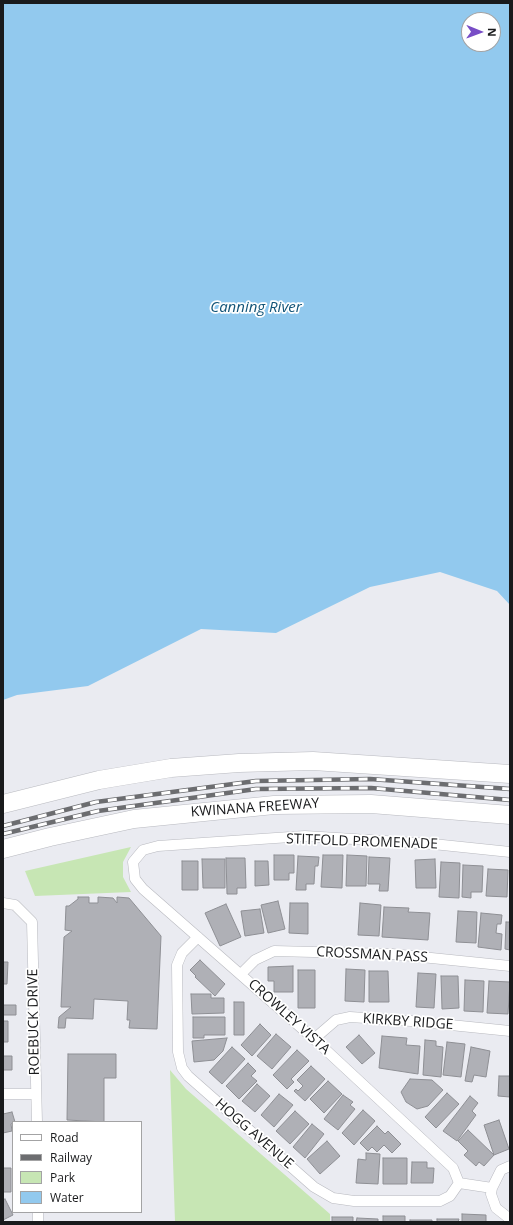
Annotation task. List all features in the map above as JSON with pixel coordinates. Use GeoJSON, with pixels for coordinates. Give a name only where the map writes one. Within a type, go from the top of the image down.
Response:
{"type":"FeatureCollection","features":[{"type":"Feature","properties":{"kind":"highway"},"geometry":{"type":"LineString","coordinates":[[3,804],[99,780],[171,768],[239,763],[313,761],[510,774]]}},
{"type":"Feature","properties":{"kind":"highway","name":"KWINANA FREEWAY"},"geometry":{"type":"LineString","coordinates":[[3,849],[78,830],[134,819],[268,805],[306,803],[371,804],[510,815]]}},
{"type":"Feature","properties":{"kind":"street","name":"STITFOLD PROMENADE"},"geometry":{"type":"LineString","coordinates":[[143,850],[158,846],[305,836],[433,844],[510,852]]}},
{"type":"Feature","properties":{"kind":"street","name":"CROWLEY VISTA"},"geometry":{"type":"LineString","coordinates":[[143,850],[133,862],[135,879],[142,889],[314,1039],[453,1168],[460,1183]]}},
{"type":"Feature","properties":{"kind":"street","name":"ROEBUCK DRIVE"},"geometry":{"type":"LineString","coordinates":[[3,903],[15,905],[32,922],[37,1121]]}},
{"type":"Feature","properties":{"kind":"street","name":"HOGG AVENUE"},"geometry":{"type":"LineString","coordinates":[[198,937],[182,953],[177,965],[178,1052],[182,1068],[188,1076],[314,1187],[334,1198],[349,1201],[440,1201],[450,1196],[460,1183]]}},
{"type":"Feature","properties":{"kind":"street","name":"CROSSMAN PASS"},"geometry":{"type":"LineString","coordinates":[[241,974],[255,960],[274,951],[392,954],[510,966]]}},
{"type":"Feature","properties":{"kind":"street","name":"KIRKBY RIDGE"},"geometry":{"type":"LineString","coordinates":[[314,1039],[336,1020],[350,1017],[411,1021],[510,1031]]}},
{"type":"Feature","properties":{"kind":"street"},"geometry":{"type":"LineString","coordinates":[[3,1094],[36,1094]]}},
{"type":"Feature","properties":{"kind":"street"},"geometry":{"type":"LineString","coordinates":[[508,1220],[496,1208],[491,1194],[492,1188],[501,1170],[510,1166]]}},
{"type":"Feature","properties":{"kind":"street"},"geometry":{"type":"LineString","coordinates":[[460,1183],[492,1188]]}},
{"type":"Feature","properties":{"kind":"green space"},"geometry":{"type":"Polygon","coordinates":[[[131,847],[123,862],[123,877],[131,892],[35,896],[25,871],[131,847]]]}},
{"type":"Feature","properties":{"kind":"green space"},"geometry":{"type":"Polygon","coordinates":[[[170,1070],[186,1089],[330,1214],[330,1222],[175,1222],[170,1070]]]}},
{"type":"Feature","properties":{"kind":"water","name":"Canning River"},"geometry":{"type":"Polygon","coordinates":[[[3,3],[510,3],[510,605],[497,591],[440,572],[370,587],[276,633],[201,629],[88,686],[17,695],[3,700],[3,3]]]}},
{"type":"Feature","properties":{"kind":"building"},"geometry":{"type":"Polygon","coordinates":[[[274,855],[294,855],[294,873],[289,873],[289,880],[274,880],[274,855]]]}},
{"type":"Feature","properties":{"kind":"building"},"geometry":{"type":"Polygon","coordinates":[[[323,855],[343,855],[342,888],[321,887],[323,855]]]}},
{"type":"Feature","properties":{"kind":"building"},"geometry":{"type":"Polygon","coordinates":[[[347,855],[367,856],[366,886],[346,886],[347,855]]]}},
{"type":"Feature","properties":{"kind":"building"},"geometry":{"type":"Polygon","coordinates":[[[298,856],[319,857],[318,866],[315,866],[314,884],[306,884],[306,890],[296,890],[298,856]]]}},
{"type":"Feature","properties":{"kind":"building"},"geometry":{"type":"Polygon","coordinates":[[[369,857],[390,858],[388,891],[379,891],[380,884],[368,884],[369,857]]]}},
{"type":"Feature","properties":{"kind":"building"},"geometry":{"type":"Polygon","coordinates":[[[226,858],[245,858],[246,888],[237,888],[237,894],[227,894],[226,858]]]}},
{"type":"Feature","properties":{"kind":"building"},"geometry":{"type":"Polygon","coordinates":[[[202,859],[225,859],[225,888],[203,888],[202,859]]]}},
{"type":"Feature","properties":{"kind":"building"},"geometry":{"type":"Polygon","coordinates":[[[435,859],[436,888],[416,888],[415,860],[435,859]]]}},
{"type":"Feature","properties":{"kind":"building"},"geometry":{"type":"Polygon","coordinates":[[[182,861],[198,861],[198,890],[182,890],[182,861]]]}},
{"type":"Feature","properties":{"kind":"building"},"geometry":{"type":"Polygon","coordinates":[[[255,861],[268,861],[269,885],[255,886],[255,861]]]}},
{"type":"Feature","properties":{"kind":"building"},"geometry":{"type":"Polygon","coordinates":[[[441,862],[460,863],[459,898],[439,897],[441,862]]]}},
{"type":"Feature","properties":{"kind":"building"},"geometry":{"type":"Polygon","coordinates":[[[463,865],[483,866],[482,892],[471,892],[471,898],[462,897],[463,865]]]}},
{"type":"Feature","properties":{"kind":"building"},"geometry":{"type":"Polygon","coordinates":[[[488,869],[508,870],[507,897],[486,896],[488,869]]]}},
{"type":"Feature","properties":{"kind":"building"},"geometry":{"type":"Polygon","coordinates":[[[78,897],[89,897],[89,903],[98,903],[98,897],[113,898],[117,903],[117,897],[129,898],[161,936],[157,1029],[129,1028],[130,1020],[127,1020],[128,1001],[94,999],[93,1019],[66,1018],[65,1028],[58,1028],[59,1017],[71,1007],[61,1007],[64,937],[72,931],[65,930],[66,906],[69,906],[78,899],[78,897]]]}},
{"type":"Feature","properties":{"kind":"building"},"geometry":{"type":"Polygon","coordinates":[[[278,901],[285,929],[268,933],[261,905],[278,901]]]}},
{"type":"Feature","properties":{"kind":"building"},"geometry":{"type":"Polygon","coordinates":[[[290,903],[308,903],[308,934],[289,933],[290,903]]]}},
{"type":"Feature","properties":{"kind":"building"},"geometry":{"type":"Polygon","coordinates":[[[360,903],[381,905],[379,936],[358,935],[360,903]]]}},
{"type":"Feature","properties":{"kind":"building"},"geometry":{"type":"Polygon","coordinates":[[[226,904],[241,937],[220,946],[205,913],[226,904]]]}},
{"type":"Feature","properties":{"kind":"building"},"geometry":{"type":"Polygon","coordinates":[[[384,907],[409,908],[408,912],[430,913],[428,940],[382,937],[384,907]]]}},
{"type":"Feature","properties":{"kind":"building"},"geometry":{"type":"Polygon","coordinates":[[[260,909],[264,933],[245,936],[241,911],[260,909]]]}},
{"type":"Feature","properties":{"kind":"building"},"geometry":{"type":"Polygon","coordinates":[[[458,911],[477,912],[476,943],[456,942],[458,911]]]}},
{"type":"Feature","properties":{"kind":"building"},"geometry":{"type":"Polygon","coordinates":[[[481,913],[502,915],[501,924],[497,924],[496,933],[502,934],[501,950],[478,947],[481,913]]]}},
{"type":"Feature","properties":{"kind":"building"},"geometry":{"type":"Polygon","coordinates":[[[506,922],[510,922],[510,950],[505,949],[506,922]]]}},
{"type":"Feature","properties":{"kind":"building"},"geometry":{"type":"Polygon","coordinates":[[[200,960],[225,984],[215,996],[195,977],[196,976],[190,970],[200,960]]]}},
{"type":"Feature","properties":{"kind":"building"},"geometry":{"type":"Polygon","coordinates":[[[3,962],[8,962],[7,984],[3,984],[3,962]]]}},
{"type":"Feature","properties":{"kind":"building"},"geometry":{"type":"Polygon","coordinates":[[[293,966],[293,992],[274,992],[274,981],[268,981],[268,967],[293,966]]]}},
{"type":"Feature","properties":{"kind":"building"},"geometry":{"type":"Polygon","coordinates":[[[346,969],[365,970],[364,1002],[345,1001],[346,969]]]}},
{"type":"Feature","properties":{"kind":"building"},"geometry":{"type":"Polygon","coordinates":[[[298,970],[315,970],[315,1008],[298,1008],[298,970]]]}},
{"type":"Feature","properties":{"kind":"building"},"geometry":{"type":"Polygon","coordinates":[[[369,971],[388,971],[389,1002],[369,1002],[369,971]]]}},
{"type":"Feature","properties":{"kind":"building"},"geometry":{"type":"Polygon","coordinates":[[[418,973],[436,974],[434,1008],[416,1007],[418,973]]]}},
{"type":"Feature","properties":{"kind":"building"},"geometry":{"type":"Polygon","coordinates":[[[441,976],[458,976],[459,1008],[442,1009],[441,976]]]}},
{"type":"Feature","properties":{"kind":"building"},"geometry":{"type":"Polygon","coordinates":[[[465,980],[484,981],[483,1012],[464,1011],[465,980]]]}},
{"type":"Feature","properties":{"kind":"building"},"geometry":{"type":"Polygon","coordinates":[[[489,981],[510,982],[508,1014],[487,1013],[489,981]]]}},
{"type":"Feature","properties":{"kind":"building"},"geometry":{"type":"Polygon","coordinates":[[[191,994],[211,994],[211,998],[224,998],[224,1013],[192,1014],[191,994]]]}},
{"type":"Feature","properties":{"kind":"building"},"geometry":{"type":"Polygon","coordinates":[[[234,1002],[244,1002],[244,1035],[234,1035],[234,1002]]]}},
{"type":"Feature","properties":{"kind":"building"},"geometry":{"type":"Polygon","coordinates":[[[3,1005],[16,1005],[16,1015],[3,1015],[3,1005]]]}},
{"type":"Feature","properties":{"kind":"building"},"geometry":{"type":"Polygon","coordinates":[[[193,1017],[225,1017],[225,1035],[204,1035],[204,1038],[193,1038],[193,1017]]]}},
{"type":"Feature","properties":{"kind":"building"},"geometry":{"type":"Polygon","coordinates":[[[3,1021],[8,1021],[8,1042],[3,1042],[3,1021]]]}},
{"type":"Feature","properties":{"kind":"building"},"geometry":{"type":"Polygon","coordinates":[[[260,1024],[271,1035],[252,1056],[241,1045],[260,1024]]]}},
{"type":"Feature","properties":{"kind":"building"},"geometry":{"type":"Polygon","coordinates":[[[276,1034],[291,1047],[272,1069],[257,1056],[276,1034]]]}},
{"type":"Feature","properties":{"kind":"building"},"geometry":{"type":"Polygon","coordinates":[[[359,1035],[375,1053],[362,1064],[346,1047],[359,1035]]]}},
{"type":"Feature","properties":{"kind":"building"},"geometry":{"type":"Polygon","coordinates":[[[382,1036],[407,1038],[406,1045],[420,1046],[418,1074],[379,1068],[382,1036]]]}},
{"type":"Feature","properties":{"kind":"building"},"geometry":{"type":"Polygon","coordinates":[[[227,1038],[223,1051],[214,1060],[194,1062],[192,1041],[227,1038]]]}},
{"type":"Feature","properties":{"kind":"building"},"geometry":{"type":"Polygon","coordinates":[[[425,1040],[436,1041],[436,1046],[443,1047],[441,1077],[423,1075],[425,1040]]]}},
{"type":"Feature","properties":{"kind":"building"},"geometry":{"type":"Polygon","coordinates":[[[447,1042],[465,1044],[461,1077],[443,1075],[447,1042]]]}},
{"type":"Feature","properties":{"kind":"building"},"geometry":{"type":"Polygon","coordinates":[[[232,1047],[245,1059],[222,1084],[209,1072],[232,1047]]]}},
{"type":"Feature","properties":{"kind":"building"},"geometry":{"type":"Polygon","coordinates":[[[471,1047],[490,1051],[486,1077],[474,1075],[472,1082],[465,1081],[471,1047]]]}},
{"type":"Feature","properties":{"kind":"building"},"geometry":{"type":"Polygon","coordinates":[[[297,1050],[309,1061],[291,1079],[294,1082],[287,1089],[273,1075],[297,1050]]]}},
{"type":"Feature","properties":{"kind":"building"},"geometry":{"type":"Polygon","coordinates":[[[68,1054],[116,1054],[116,1078],[104,1078],[104,1121],[67,1120],[68,1054]]]}},
{"type":"Feature","properties":{"kind":"building"},"geometry":{"type":"Polygon","coordinates":[[[3,1056],[12,1056],[12,1070],[3,1070],[3,1056]]]}},
{"type":"Feature","properties":{"kind":"building"},"geometry":{"type":"Polygon","coordinates":[[[248,1063],[256,1071],[251,1076],[257,1081],[239,1099],[226,1086],[248,1063]]]}},
{"type":"Feature","properties":{"kind":"building"},"geometry":{"type":"Polygon","coordinates":[[[311,1066],[325,1079],[305,1101],[294,1091],[296,1089],[298,1091],[303,1086],[297,1080],[311,1066]]]}},
{"type":"Feature","properties":{"kind":"building"},"geometry":{"type":"Polygon","coordinates":[[[499,1076],[510,1076],[510,1097],[498,1096],[499,1076]]]}},
{"type":"Feature","properties":{"kind":"building"},"geometry":{"type":"Polygon","coordinates":[[[410,1079],[432,1080],[443,1090],[428,1106],[417,1109],[406,1102],[401,1092],[410,1079]]]}},
{"type":"Feature","properties":{"kind":"building"},"geometry":{"type":"Polygon","coordinates":[[[328,1081],[342,1094],[324,1113],[310,1099],[328,1081]]]}},
{"type":"Feature","properties":{"kind":"building"},"geometry":{"type":"Polygon","coordinates":[[[257,1084],[270,1096],[255,1112],[242,1101],[257,1084]]]}},
{"type":"Feature","properties":{"kind":"building"},"geometry":{"type":"Polygon","coordinates":[[[447,1093],[459,1104],[436,1128],[425,1117],[447,1093]]]}},
{"type":"Feature","properties":{"kind":"building"},"geometry":{"type":"Polygon","coordinates":[[[279,1094],[293,1105],[274,1127],[261,1115],[279,1094]]]}},
{"type":"Feature","properties":{"kind":"building"},"geometry":{"type":"Polygon","coordinates":[[[343,1095],[353,1102],[350,1105],[355,1109],[338,1130],[324,1119],[343,1095]]]}},
{"type":"Feature","properties":{"kind":"building"},"geometry":{"type":"Polygon","coordinates":[[[470,1096],[478,1103],[472,1111],[476,1115],[457,1141],[443,1131],[470,1096]]]}},
{"type":"Feature","properties":{"kind":"building"},"geometry":{"type":"Polygon","coordinates":[[[363,1110],[375,1121],[354,1145],[342,1133],[363,1110]]]}},
{"type":"Feature","properties":{"kind":"building"},"geometry":{"type":"Polygon","coordinates":[[[295,1111],[309,1124],[290,1144],[276,1131],[295,1111]]]}},
{"type":"Feature","properties":{"kind":"building"},"geometry":{"type":"Polygon","coordinates":[[[12,1112],[15,1121],[12,1121],[11,1124],[12,1131],[3,1133],[3,1114],[12,1112]]]}},
{"type":"Feature","properties":{"kind":"building"},"geometry":{"type":"Polygon","coordinates":[[[499,1120],[509,1149],[494,1155],[484,1125],[499,1120]]]}},
{"type":"Feature","properties":{"kind":"building"},"geometry":{"type":"Polygon","coordinates":[[[312,1124],[324,1134],[305,1158],[293,1147],[312,1124]]]}},
{"type":"Feature","properties":{"kind":"building"},"geometry":{"type":"Polygon","coordinates":[[[377,1126],[385,1134],[388,1131],[401,1144],[392,1153],[384,1145],[377,1152],[372,1147],[368,1151],[360,1143],[377,1126]]]}},
{"type":"Feature","properties":{"kind":"building"},"geometry":{"type":"Polygon","coordinates":[[[468,1130],[494,1155],[484,1166],[479,1162],[476,1166],[464,1155],[468,1151],[458,1141],[468,1130]]]}},
{"type":"Feature","properties":{"kind":"building"},"geometry":{"type":"Polygon","coordinates":[[[327,1141],[340,1156],[320,1174],[307,1159],[327,1141]]]}},
{"type":"Feature","properties":{"kind":"building"},"geometry":{"type":"Polygon","coordinates":[[[366,1153],[380,1154],[378,1184],[356,1183],[358,1159],[366,1160],[366,1153]]]}},
{"type":"Feature","properties":{"kind":"building"},"geometry":{"type":"Polygon","coordinates":[[[383,1158],[407,1158],[407,1184],[383,1184],[383,1158]]]}},
{"type":"Feature","properties":{"kind":"building"},"geometry":{"type":"Polygon","coordinates":[[[412,1162],[427,1162],[427,1168],[434,1168],[433,1183],[411,1183],[412,1162]]]}},
{"type":"Feature","properties":{"kind":"building"},"geometry":{"type":"Polygon","coordinates":[[[3,1168],[11,1168],[11,1192],[3,1192],[3,1168]]]}},
{"type":"Feature","properties":{"kind":"building"},"geometry":{"type":"Polygon","coordinates":[[[5,1199],[13,1215],[3,1220],[3,1200],[5,1199]]]}},
{"type":"Feature","properties":{"kind":"building"},"geometry":{"type":"Polygon","coordinates":[[[462,1214],[486,1215],[486,1222],[462,1222],[462,1214]]]}},
{"type":"Feature","properties":{"kind":"building"},"geometry":{"type":"Polygon","coordinates":[[[383,1216],[405,1216],[405,1222],[383,1222],[383,1216]]]}},
{"type":"Feature","properties":{"kind":"building"},"geometry":{"type":"Polygon","coordinates":[[[332,1217],[353,1217],[353,1222],[332,1222],[332,1217]]]}},
{"type":"Feature","properties":{"kind":"building"},"geometry":{"type":"Polygon","coordinates":[[[357,1218],[378,1219],[378,1222],[356,1222],[357,1218]]]}},
{"type":"Feature","properties":{"kind":"building"},"geometry":{"type":"Polygon","coordinates":[[[437,1219],[459,1219],[458,1222],[437,1222],[437,1219]]]}},
{"type":"Feature","properties":{"kind":"building"},"geometry":{"type":"Polygon","coordinates":[[[410,1220],[432,1220],[432,1222],[410,1222],[410,1220]]]}},
{"type":"Feature","properties":{"kind":"railway"},"geometry":{"type":"LineString","coordinates":[[3,826],[96,802],[256,781],[370,779],[510,789]]}},
{"type":"Feature","properties":{"kind":"railway"},"geometry":{"type":"LineString","coordinates":[[3,834],[98,811],[256,789],[371,788],[510,800]]}}]}
